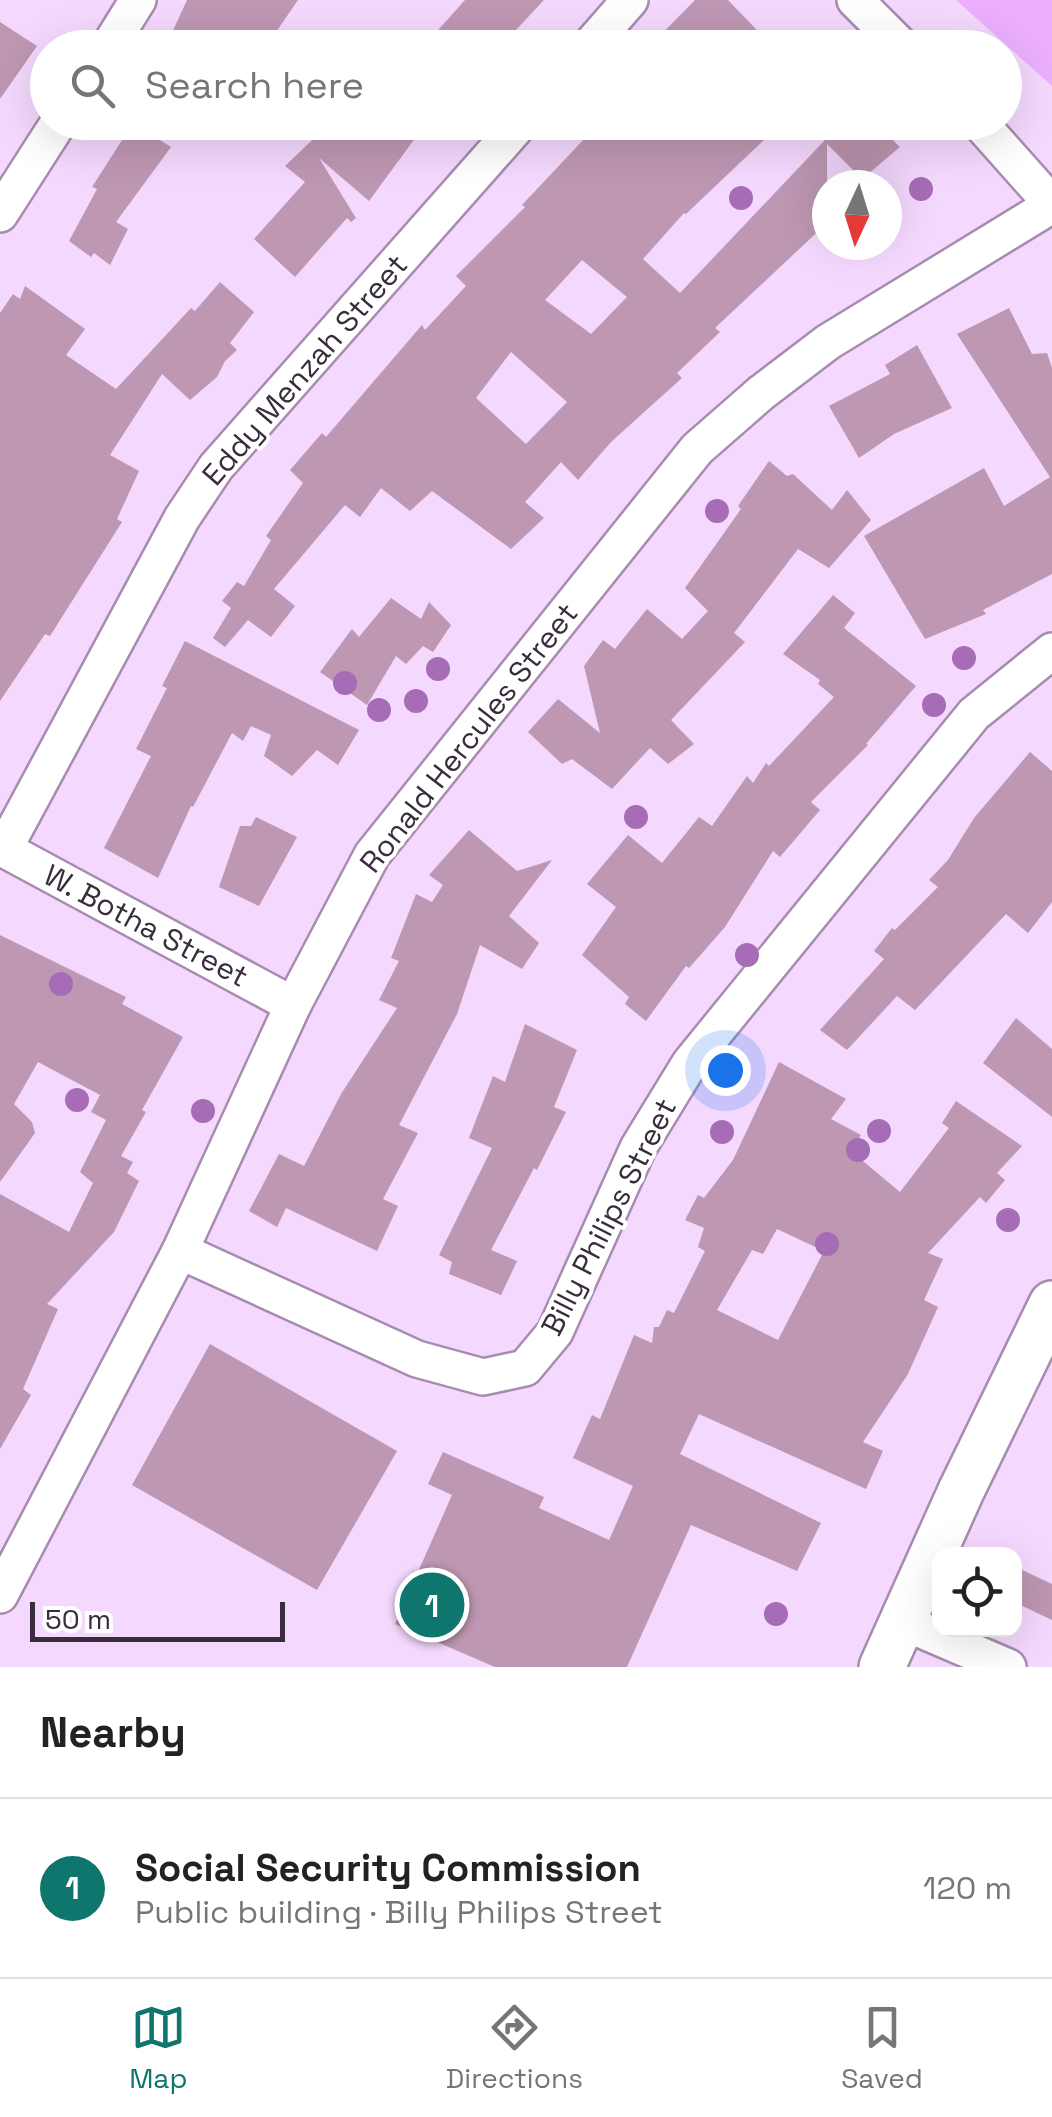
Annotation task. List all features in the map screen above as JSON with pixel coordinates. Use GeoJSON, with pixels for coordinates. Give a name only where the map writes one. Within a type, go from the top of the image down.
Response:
{"type":"FeatureCollection","features":[{"type":"Feature","properties":{"kind":"street"},"geometry":{"type":"LineString","coordinates":[[119,30],[138,0]]}},
{"type":"Feature","properties":{"kind":"street"},"geometry":{"type":"LineString","coordinates":[[604,30],[630,0]]}},
{"type":"Feature","properties":{"kind":"street"},"geometry":{"type":"LineString","coordinates":[[855,0],[885,30]]}},
{"type":"Feature","properties":{"kind":"street"},"geometry":{"type":"LineString","coordinates":[[0,214],[47,140]]}},
{"type":"Feature","properties":{"kind":"street","name":"Eddy Menzah Street"},"geometry":{"type":"LineString","coordinates":[[2,848],[182,518],[216,467],[505,140]]}},
{"type":"Feature","properties":{"kind":"street"},"geometry":{"type":"LineString","coordinates":[[995,140],[1052,205]]}},
{"type":"Feature","properties":{"kind":"street","name":"Ronald Hercules Street"},"geometry":{"type":"LineString","coordinates":[[0,1596],[180,1251],[293,1005],[372,855],[697,449],[828,342],[1052,205]]}},
{"type":"Feature","properties":{"kind":"street","name":"Billy Philips Street"},"geometry":{"type":"LineString","coordinates":[[180,1251],[417,1360],[483,1376],[525,1368],[555,1332],[638,1148],[690,1062],[974,714],[1052,651]]}},
{"type":"Feature","properties":{"kind":"street","name":"W. Botha Street"},"geometry":{"type":"LineString","coordinates":[[2,848],[293,1005]]}},
{"type":"Feature","properties":{"kind":"street"},"geometry":{"type":"LineString","coordinates":[[882,1667],[1042,1347],[1052,1304]]}},
{"type":"Feature","properties":{"kind":"street"},"geometry":{"type":"LineString","coordinates":[[903,1622],[1008,1667]]}},
{"type":"Feature","properties":{"kind":"shaded area"},"geometry":{"type":"Polygon","coordinates":[[[956,0],[1052,0],[1052,86],[1022,59],[1022,30],[989,30],[956,0]]]}},
{"type":"Feature","properties":{"kind":"building"},"geometry":{"type":"Polygon","coordinates":[[[187,0],[298,0],[277,30],[173,30],[187,0]]]}},
{"type":"Feature","properties":{"kind":"building"},"geometry":{"type":"Polygon","coordinates":[[[465,0],[544,0],[516,30],[438,30],[465,0]]]}},
{"type":"Feature","properties":{"kind":"building"},"geometry":{"type":"Polygon","coordinates":[[[695,0],[728,0],[757,30],[666,30],[695,0]]]}},
{"type":"Feature","properties":{"kind":"building"},"geometry":{"type":"Polygon","coordinates":[[[0,22],[30,41],[30,56],[0,99],[0,22]]]}},
{"type":"Feature","properties":{"kind":"building"},"geometry":{"type":"Polygon","coordinates":[[[122,140],[160,140],[171,147],[116,222],[128,229],[110,265],[69,241],[97,189],[92,187],[122,140]]]}},
{"type":"Feature","properties":{"kind":"building"},"geometry":{"type":"Polygon","coordinates":[[[312,140],[414,140],[369,201],[319,158],[356,218],[351,222],[347,218],[295,277],[254,239],[305,182],[285,166],[312,140]]]}},
{"type":"Feature","properties":{"kind":"building"},"geometry":{"type":"Polygon","coordinates":[[[583,140],[764,140],[684,213],[643,259],[680,293],[825,140],[893,140],[900,147],[873,170],[853,170],[827,144],[827,170],[812,170],[812,237],[715,328],[720,332],[677,373],[682,378],[611,442],[578,480],[561,462],[525,502],[544,518],[511,549],[432,491],[410,511],[381,488],[360,517],[345,505],[274,589],[295,606],[271,637],[248,620],[225,647],[213,638],[231,608],[222,601],[237,582],[244,586],[271,540],[266,536],[303,483],[290,470],[322,433],[326,437],[422,325],[425,330],[466,286],[456,276],[525,207],[522,205],[583,140]],[[582,260],[545,300],[591,334],[627,297],[582,260]],[[511,352],[476,398],[526,444],[567,402],[511,352]]]}},
{"type":"Feature","properties":{"kind":"building"},"geometry":{"type":"Polygon","coordinates":[[[220,282],[254,312],[230,343],[237,350],[225,361],[217,377],[190,400],[162,374],[110,455],[139,471],[117,519],[122,522],[50,636],[45,634],[0,701],[0,313],[13,294],[20,299],[25,286],[85,329],[66,355],[116,389],[220,282]]]}},
{"type":"Feature","properties":{"kind":"building"},"geometry":{"type":"Polygon","coordinates":[[[1009,308],[1032,354],[1047,353],[1052,368],[1052,574],[983,610],[986,614],[925,639],[864,536],[984,468],[1004,506],[1050,477],[957,334],[1009,308]]]}},
{"type":"Feature","properties":{"kind":"building"},"geometry":{"type":"Polygon","coordinates":[[[917,345],[952,408],[894,434],[859,458],[829,406],[890,374],[885,365],[917,345]]]}},
{"type":"Feature","properties":{"kind":"building"},"geometry":{"type":"Polygon","coordinates":[[[769,461],[787,476],[793,474],[832,510],[847,490],[871,520],[829,568],[798,549],[734,633],[745,642],[671,720],[694,744],[668,764],[650,748],[612,789],[572,759],[562,764],[528,732],[558,699],[600,733],[584,666],[603,640],[615,649],[647,609],[682,639],[708,611],[685,588],[741,509],[738,506],[769,461]]]}},
{"type":"Feature","properties":{"kind":"building"},"geometry":{"type":"Polygon","coordinates":[[[833,595],[855,613],[844,628],[916,686],[868,745],[811,802],[820,810],[780,857],[773,851],[725,927],[689,968],[686,966],[646,1021],[625,1004],[629,997],[582,955],[616,907],[587,884],[628,835],[662,863],[699,817],[712,826],[747,776],[753,783],[766,763],[769,766],[834,697],[818,684],[820,680],[783,654],[833,595]]]}},
{"type":"Feature","properties":{"kind":"building"},"geometry":{"type":"Polygon","coordinates":[[[391,598],[421,619],[429,602],[451,625],[433,652],[423,646],[406,664],[396,656],[367,705],[320,672],[352,629],[359,637],[391,598]]]}},
{"type":"Feature","properties":{"kind":"building"},"geometry":{"type":"Polygon","coordinates":[[[185,641],[359,730],[338,765],[317,750],[292,776],[264,756],[271,735],[251,726],[243,741],[232,733],[191,806],[158,878],[104,848],[151,756],[136,749],[167,688],[162,686],[185,641]]]}},
{"type":"Feature","properties":{"kind":"building"},"geometry":{"type":"Polygon","coordinates":[[[1030,752],[1052,771],[1052,902],[1028,933],[1006,914],[915,1010],[897,996],[847,1050],[820,1030],[884,959],[874,951],[892,928],[895,930],[938,887],[929,880],[948,860],[974,818],[1030,752]]]}},
{"type":"Feature","properties":{"kind":"building"},"geometry":{"type":"Polygon","coordinates":[[[256,817],[297,837],[259,906],[219,887],[240,826],[251,826],[256,817]]]}},
{"type":"Feature","properties":{"kind":"building"},"geometry":{"type":"Polygon","coordinates":[[[469,830],[517,871],[552,860],[509,916],[539,943],[522,969],[480,945],[457,1014],[399,1125],[418,1133],[383,1199],[398,1206],[377,1251],[286,1208],[277,1227],[249,1211],[279,1154],[304,1166],[341,1094],[397,1008],[379,1000],[399,961],[391,958],[416,894],[432,902],[443,885],[429,875],[469,830]]]}},
{"type":"Feature","properties":{"kind":"building"},"geometry":{"type":"Polygon","coordinates":[[[0,935],[126,997],[122,1004],[183,1037],[121,1156],[133,1162],[127,1173],[139,1181],[114,1232],[47,1304],[58,1309],[23,1389],[31,1395],[0,1449],[0,1194],[69,1232],[93,1183],[80,1172],[106,1120],[91,1112],[100,1095],[38,1062],[14,1104],[32,1122],[35,1133],[0,1182],[0,935]]]}},
{"type":"Feature","properties":{"kind":"building"},"geometry":{"type":"Polygon","coordinates":[[[1016,1018],[1052,1049],[1052,1117],[983,1063],[1016,1018]]]}},
{"type":"Feature","properties":{"kind":"building"},"geometry":{"type":"Polygon","coordinates":[[[525,1024],[577,1050],[554,1107],[566,1112],[491,1250],[517,1261],[501,1295],[449,1274],[452,1262],[439,1255],[492,1148],[469,1138],[493,1076],[505,1082],[525,1024]]]}},
{"type":"Feature","properties":{"kind":"building"},"geometry":{"type":"Polygon","coordinates":[[[779,1062],[846,1099],[831,1119],[861,1135],[851,1151],[900,1192],[949,1128],[942,1123],[956,1101],[1022,1146],[997,1173],[1005,1180],[986,1203],[980,1197],[928,1253],[943,1259],[924,1300],[938,1307],[908,1374],[863,1442],[883,1451],[866,1489],[699,1414],[680,1454],[821,1523],[797,1571],[691,1525],[627,1667],[495,1667],[395,1624],[452,1495],[428,1484],[443,1452],[544,1497],[539,1508],[609,1540],[633,1486],[573,1458],[592,1415],[600,1419],[634,1335],[652,1343],[654,1327],[659,1327],[667,1310],[674,1313],[705,1251],[698,1247],[704,1228],[685,1220],[698,1195],[704,1198],[733,1160],[779,1062]],[[777,1229],[763,1254],[752,1250],[717,1310],[778,1340],[824,1251],[777,1229]]]}},
{"type":"Feature","properties":{"kind":"building"},"geometry":{"type":"Polygon","coordinates":[[[210,1344],[397,1451],[317,1590],[132,1485],[210,1344]]]}},
{"type":"Feature","properties":{"kind":"building"},"geometry":{"type":"Polygon","coordinates":[[[1022,1570],[1052,1584],[1052,1620],[1022,1606],[1022,1570]]]}},
{"type":"Feature","properties":{"kind":"place","name":"Social Security Commission"},"geometry":{"type":"Point","coordinates":[432,1605]}}]}
